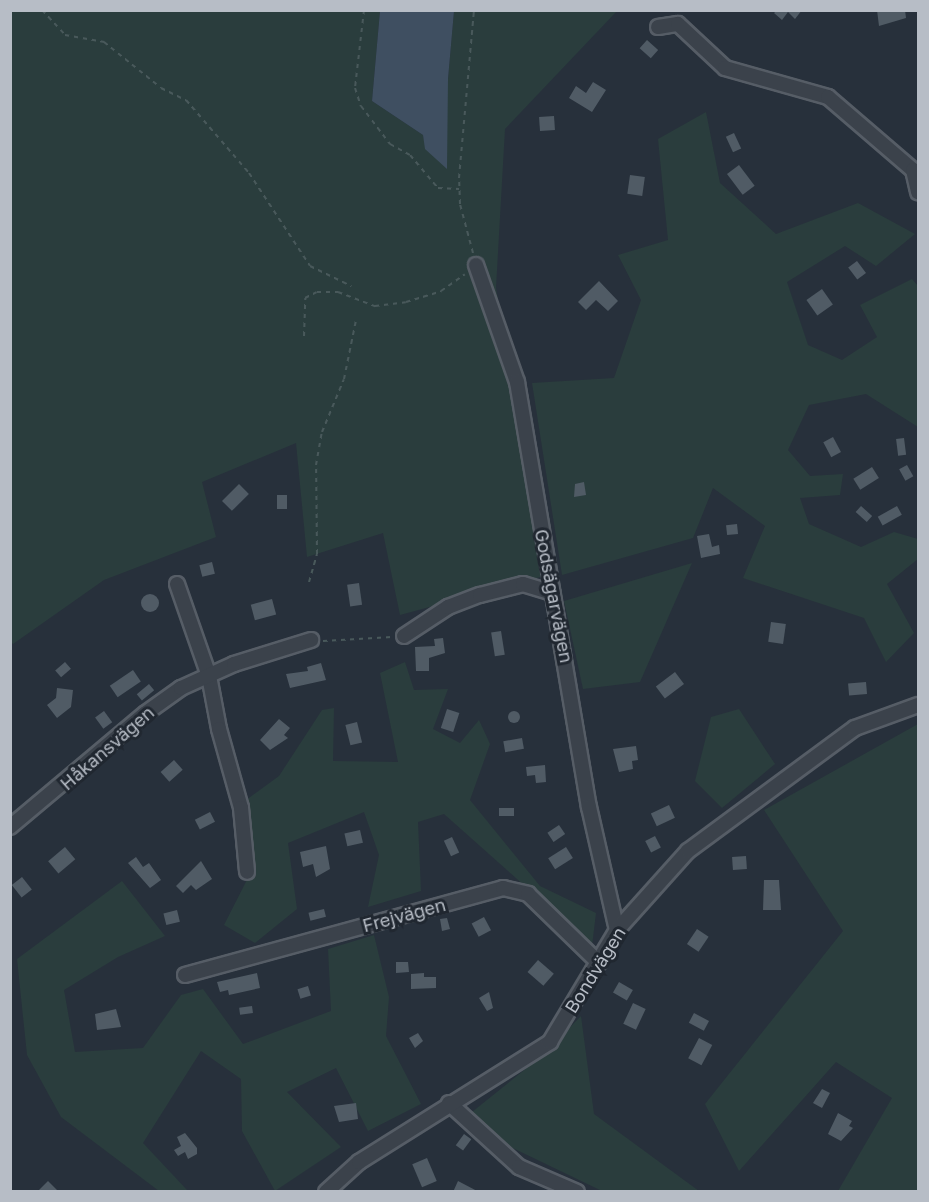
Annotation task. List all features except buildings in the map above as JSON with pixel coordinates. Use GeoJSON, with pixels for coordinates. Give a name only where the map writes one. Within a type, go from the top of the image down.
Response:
{"type":"FeatureCollection","features":[{"type":"Feature","properties":{"kind":"street"},"geometry":{"type":"LineString","coordinates":[[658,27],[678,24],[724,68],[828,97],[913,170],[918,192]]}},
{"type":"Feature","properties":{"kind":"street","name":"Godsägarvägen"},"geometry":{"type":"LineString","coordinates":[[476,265],[517,382],[589,807],[617,930]]}},
{"type":"Feature","properties":{"kind":"street"},"geometry":{"type":"LineString","coordinates":[[177,584],[209,676],[219,729],[242,808],[247,872]]}},
{"type":"Feature","properties":{"kind":"street"},"geometry":{"type":"LineString","coordinates":[[404,636],[448,607],[480,595],[523,584],[553,592]]}},
{"type":"Feature","properties":{"kind":"street","name":"Håkansvägen"},"geometry":{"type":"LineString","coordinates":[[10,827],[146,713],[181,688],[311,640]]}},
{"type":"Feature","properties":{"kind":"street","name":"Bondvägen"},"geometry":{"type":"LineString","coordinates":[[326,1191],[359,1162],[449,1103],[550,1042],[617,930],[688,851],[855,728],[918,705]]}},
{"type":"Feature","properties":{"kind":"street","name":"Frejvägen"},"geometry":{"type":"LineString","coordinates":[[184,975],[503,888],[528,894],[599,963]]}},
{"type":"Feature","properties":{"kind":"street"},"geometry":{"type":"LineString","coordinates":[[449,1103],[519,1167],[577,1191]]}},
{"type":"Feature","properties":{"kind":"path"},"geometry":{"type":"LineString","coordinates":[[42,10],[65,35],[104,42],[161,88],[186,100],[249,173],[310,266],[351,286]]}},
{"type":"Feature","properties":{"kind":"path"},"geometry":{"type":"LineString","coordinates":[[364,10],[355,88],[361,106],[390,144],[410,155],[438,188],[459,189]]}},
{"type":"Feature","properties":{"kind":"path"},"geometry":{"type":"LineString","coordinates":[[304,336],[305,298],[317,292],[338,292],[375,306],[406,302],[441,291],[476,265],[459,189],[474,10]]}},
{"type":"Feature","properties":{"kind":"path"},"geometry":{"type":"LineString","coordinates":[[309,582],[317,554],[316,465],[322,432],[344,379],[356,320]]}},
{"type":"Feature","properties":{"kind":"path"},"geometry":{"type":"LineString","coordinates":[[311,640],[342,642],[404,636]]}},
{"type":"Feature","properties":{"kind":"shaded area"},"geometry":{"type":"Polygon","coordinates":[[[10,11],[380,11],[372,101],[423,135],[426,149],[448,79],[454,11],[617,11],[505,129],[496,288],[544,576],[400,615],[383,533],[307,557],[296,443],[202,482],[216,537],[104,580],[13,644],[11,642],[10,11]]]}},
{"type":"Feature","properties":{"kind":"shaded area"},"geometry":{"type":"Polygon","coordinates":[[[706,112],[720,183],[776,234],[858,203],[915,234],[876,266],[845,246],[787,282],[808,345],[842,360],[877,337],[860,305],[912,279],[918,286],[918,427],[866,394],[809,405],[788,450],[810,476],[843,474],[840,495],[800,498],[809,524],[861,547],[894,532],[918,539],[918,559],[887,584],[914,633],[886,662],[864,618],[743,578],[765,526],[713,488],[693,538],[562,575],[532,383],[614,378],[641,300],[618,255],[668,240],[658,139],[706,112]]]}},
{"type":"Feature","properties":{"kind":"shaded area"},"geometry":{"type":"Polygon","coordinates":[[[692,563],[640,682],[583,689],[564,601],[692,563]]]}},
{"type":"Feature","properties":{"kind":"shaded area"},"geometry":{"type":"Polygon","coordinates":[[[405,662],[414,690],[448,689],[433,729],[460,743],[479,720],[490,744],[470,800],[540,886],[596,913],[592,946],[444,814],[418,822],[421,891],[368,907],[379,855],[364,812],[288,843],[297,909],[255,943],[224,925],[255,864],[246,800],[279,776],[322,710],[334,708],[333,761],[398,762],[380,673],[405,662]]]}},
{"type":"Feature","properties":{"kind":"shaded area"},"geometry":{"type":"Polygon","coordinates":[[[739,709],[775,764],[722,808],[695,781],[711,717],[739,709]]]}},
{"type":"Feature","properties":{"kind":"shaded area"},"geometry":{"type":"Polygon","coordinates":[[[918,724],[918,1191],[838,1191],[892,1098],[836,1062],[739,1171],[705,1104],[843,931],[764,810],[918,724]]]}},
{"type":"Feature","properties":{"kind":"shaded area"},"geometry":{"type":"Polygon","coordinates":[[[122,881],[165,936],[118,957],[64,990],[75,1052],[143,1048],[181,995],[203,989],[243,1044],[331,1011],[328,949],[374,935],[389,997],[386,1036],[421,1104],[368,1131],[336,1068],[287,1092],[341,1147],[275,1191],[242,1131],[241,1079],[201,1051],[143,1143],[188,1191],[159,1191],[61,1117],[27,1055],[17,959],[122,881]]]}},
{"type":"Feature","properties":{"kind":"shaded area"},"geometry":{"type":"Polygon","coordinates":[[[581,1016],[594,1114],[699,1191],[602,1191],[500,1142],[472,1112],[543,1055],[581,1016]]]}},
{"type":"Feature","properties":{"kind":"water"},"geometry":{"type":"Polygon","coordinates":[[[380,11],[454,11],[448,79],[447,169],[425,149],[423,135],[372,101],[380,11]]]}}]}
